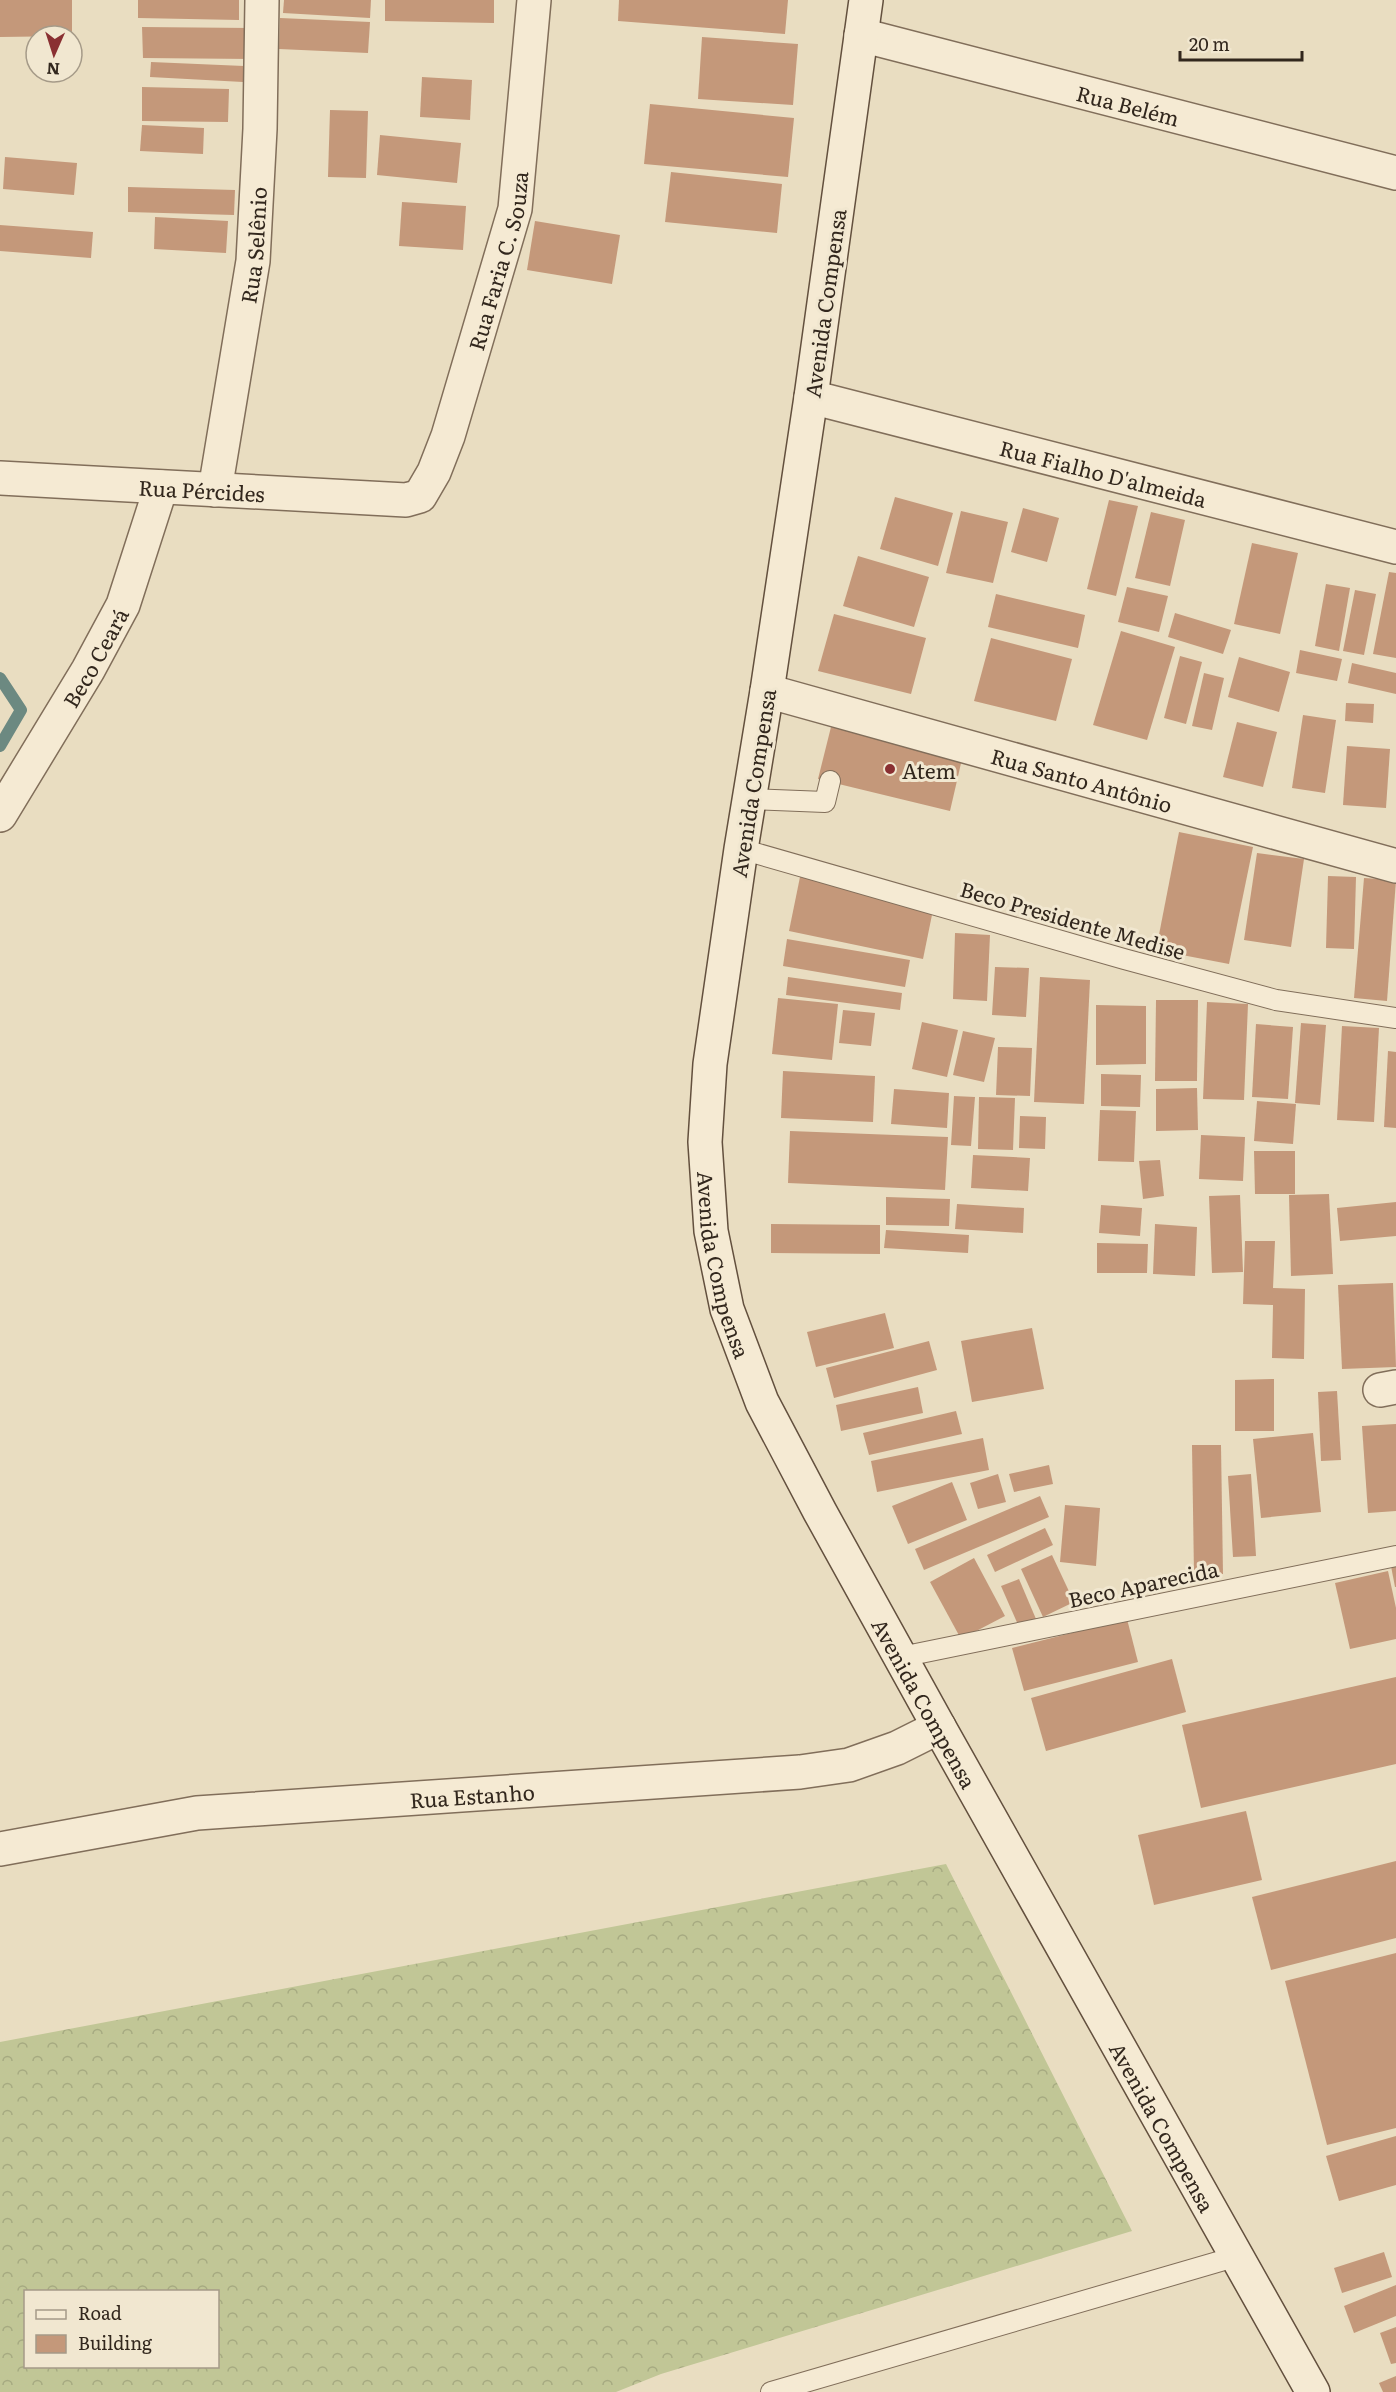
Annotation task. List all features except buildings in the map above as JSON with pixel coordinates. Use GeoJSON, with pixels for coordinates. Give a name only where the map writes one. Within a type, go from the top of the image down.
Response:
{"type":"FeatureCollection","features":[{"type":"Feature","properties":{"kind":"street","name":"Rua Selênio"},"geometry":{"type":"LineString","coordinates":[[215,490],[253,261],[260,129],[262,0]]}},
{"type":"Feature","properties":{"kind":"street","name":"Rua Faria C. Souza"},"geometry":{"type":"LineString","coordinates":[[406,500],[420,496],[434,472],[448,436],[515,209],[534,0]]}},
{"type":"Feature","properties":{"kind":"street","name":"Avenida Compensa"},"geometry":{"type":"LineString","coordinates":[[866,0],[811,397],[710,1064],[705,1142],[711,1232],[727,1309],[762,1402],[900,1657],[1313,2392]]}},
{"type":"Feature","properties":{"kind":"street","name":"Rua Belém"},"geometry":{"type":"LineString","coordinates":[[861,34],[1396,173]]}},
{"type":"Feature","properties":{"kind":"street","name":"Rua Fialho D'almeida"},"geometry":{"type":"LineString","coordinates":[[811,397],[1396,547]]}},
{"type":"Feature","properties":{"kind":"street","name":"Rua Pércides"},"geometry":{"type":"LineString","coordinates":[[0,478],[406,500]]}},
{"type":"Feature","properties":{"kind":"street","name":"Beco Ceará"},"geometry":{"type":"LineString","coordinates":[[0,814],[88,670],[123,605],[161,487]]}},
{"type":"Feature","properties":{"kind":"street","name":"Rua Santo Antônio"},"geometry":{"type":"LineString","coordinates":[[767,691],[844,720],[1396,866]]}},
{"type":"Feature","properties":{"kind":"street","name":"Rua Estanho"},"geometry":{"type":"LineString","coordinates":[[0,1849],[197,1813],[800,1772],[849,1765],[897,1748],[939,1727]]}},
{"type":"Feature","properties":{"kind":"lane"},"geometry":{"type":"LineString","coordinates":[[749,799],[825,802],[830,781]]}},
{"type":"Feature","properties":{"kind":"lane","name":"Beco Presidente Medise"},"geometry":{"type":"LineString","coordinates":[[741,849],[1124,959],[1276,1000],[1396,1018]]}},
{"type":"Feature","properties":{"kind":"lane","name":"Beco Aparecida"},"geometry":{"type":"LineString","coordinates":[[900,1657],[1396,1556]]}},
{"type":"Feature","properties":{"kind":"lane"},"geometry":{"type":"LineString","coordinates":[[771,2392],[1238,2256]]}},
{"type":"Feature","properties":{"kind":"green space"},"geometry":{"type":"Polygon","coordinates":[[[946,1864],[1132,2231],[661,2374],[616,2392],[0,2392],[0,2042],[946,1864]]]}},
{"type":"Feature","properties":{"kind":"waterway"},"geometry":{"type":"LineString","coordinates":[[0,678],[21,710],[0,746]]}},
{"type":"Feature","properties":{"kind":"place","name":"Atem"},"geometry":{"type":"Point","coordinates":[890,769]}}]}
